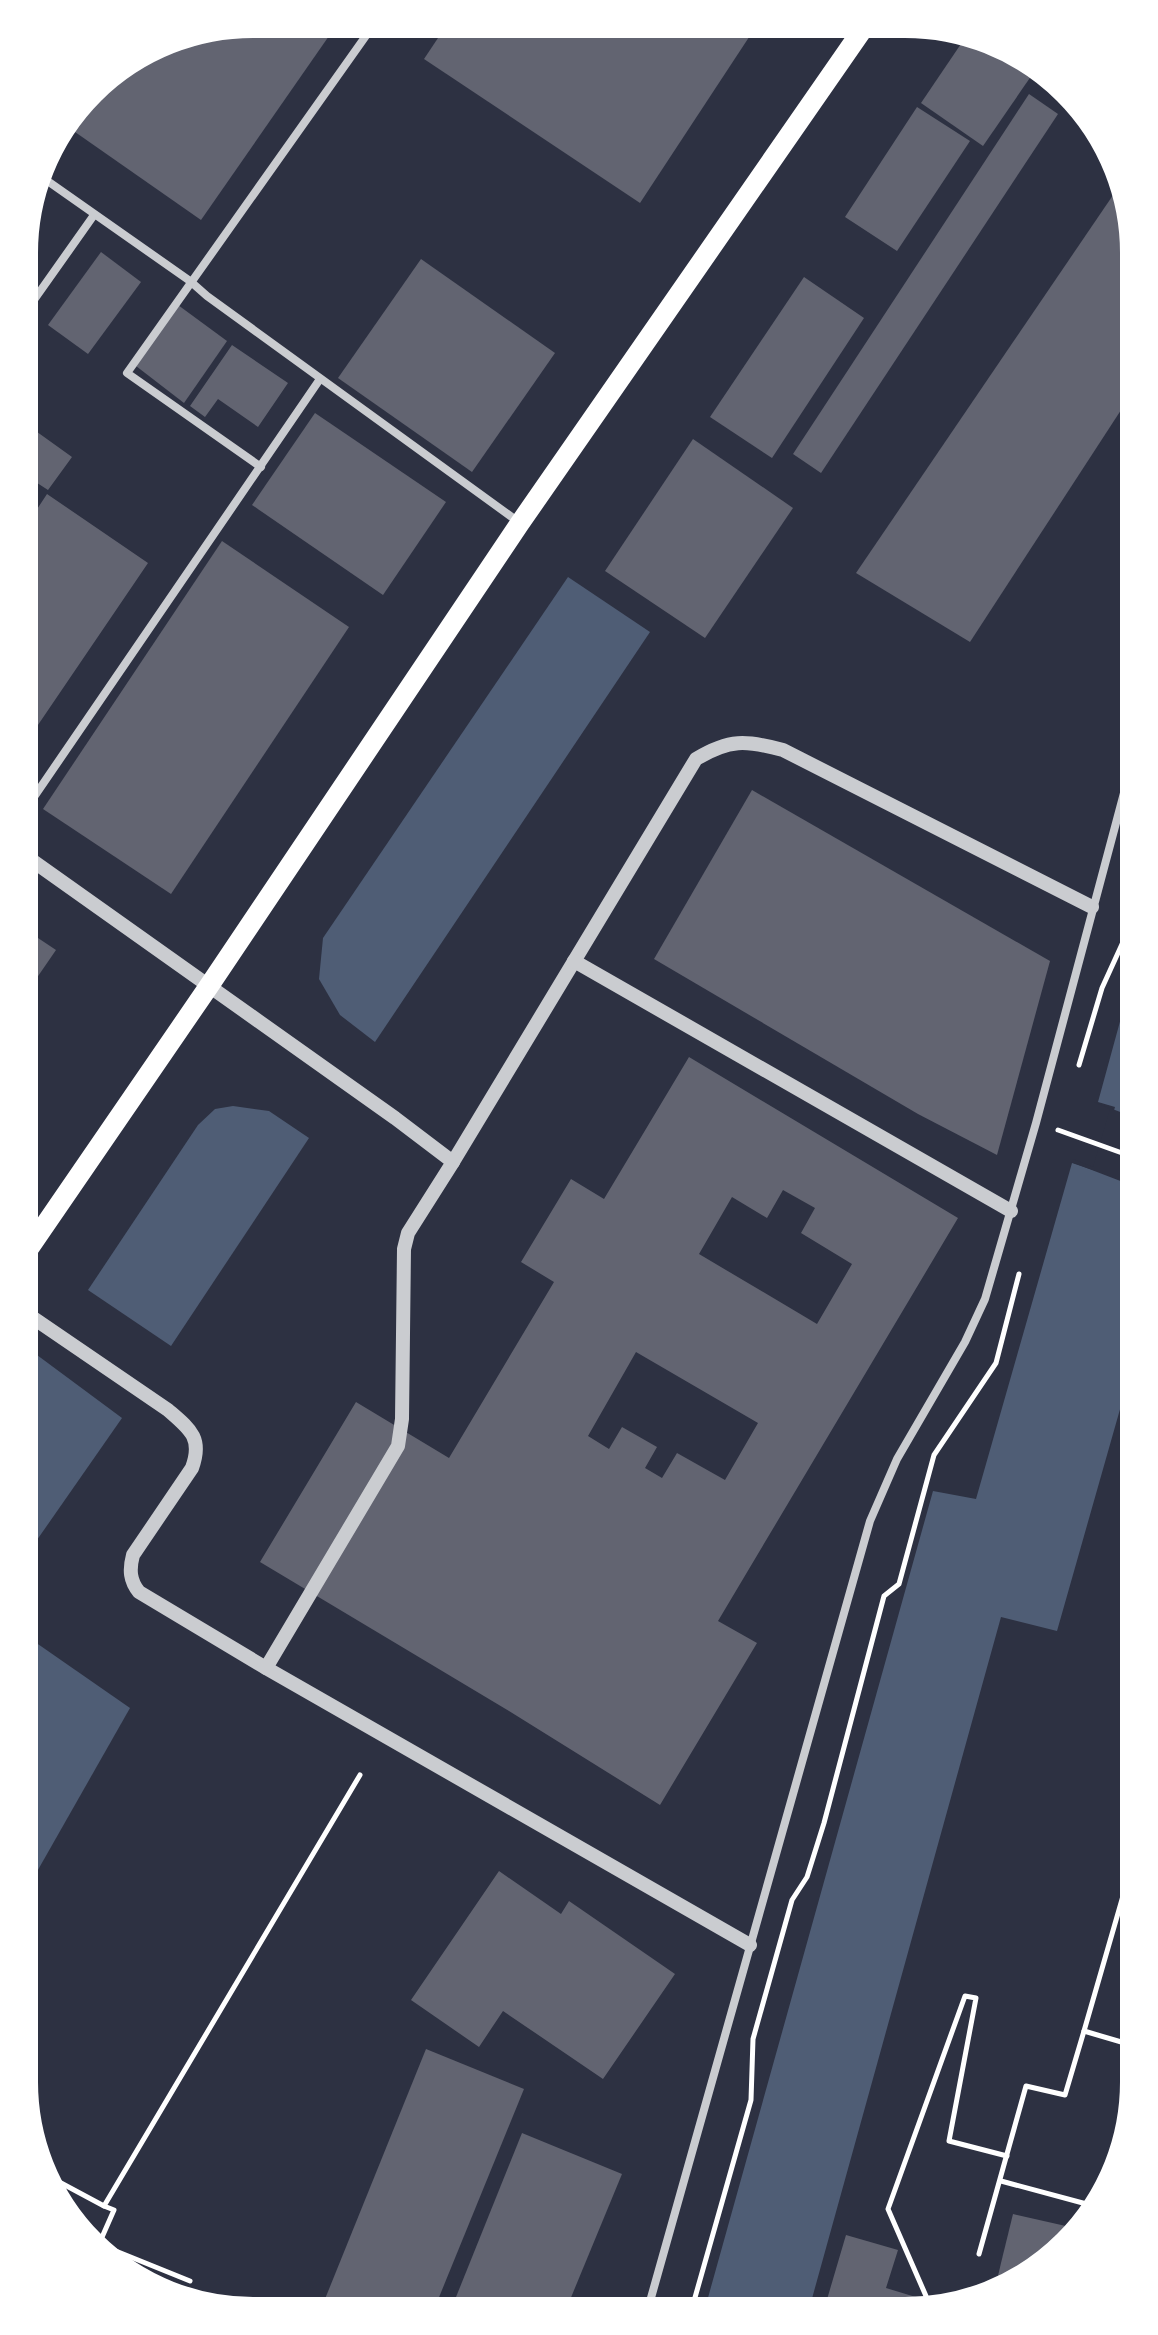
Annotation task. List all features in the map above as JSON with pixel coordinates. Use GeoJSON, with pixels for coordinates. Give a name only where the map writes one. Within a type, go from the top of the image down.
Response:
{"type":"FeatureCollection","features":[{"type":"Feature","properties":{"kind":"main road"},"geometry":{"type":"LineString","coordinates":[[36,1238],[853,36]]}},
{"type":"Feature","properties":{"kind":"street"},"geometry":{"type":"LineString","coordinates":[[261,467],[127,373],[366,36]]}},
{"type":"Feature","properties":{"kind":"street"},"geometry":{"type":"LineString","coordinates":[[49,182],[190,281],[520,523]]}},
{"type":"Feature","properties":{"kind":"street"},"geometry":{"type":"LineString","coordinates":[[36,297],[94,215]]}},
{"type":"Feature","properties":{"kind":"street"},"geometry":{"type":"LineString","coordinates":[[36,794],[320,379]]}},
{"type":"Feature","properties":{"kind":"street"},"geometry":{"type":"LineString","coordinates":[[266,1668],[398,1446],[402,1419],[404,1249],[408,1233],[696,759],[728,743],[754,743],[783,750],[1092,907]]}},
{"type":"Feature","properties":{"kind":"street"},"geometry":{"type":"LineString","coordinates":[[651,2299],[870,1521],[897,1459],[965,1342],[985,1299],[1122,799]]}},
{"type":"Feature","properties":{"kind":"street"},"geometry":{"type":"LineString","coordinates":[[36,863],[453,1162]]}},
{"type":"Feature","properties":{"kind":"street"},"geometry":{"type":"LineString","coordinates":[[574,961],[1011,1211]]}},
{"type":"Feature","properties":{"kind":"street"},"geometry":{"type":"LineString","coordinates":[[36,1319],[139,1390],[186,1426],[197,1440],[197,1455],[192,1468],[133,1555],[131,1583],[139,1592],[750,1945]]}},
{"type":"Feature","properties":{"kind":"path"},"geometry":{"type":"LineString","coordinates":[[1076,1073],[1102,988],[1122,944]]}},
{"type":"Feature","properties":{"kind":"path"},"geometry":{"type":"LineString","coordinates":[[1055,1144],[1063,1116]]}},
{"type":"Feature","properties":{"kind":"path"},"geometry":{"type":"LineString","coordinates":[[1058,1130],[1122,1153]]}},
{"type":"Feature","properties":{"kind":"path"},"geometry":{"type":"LineString","coordinates":[[695,2299],[751,2100],[753,2039],[792,1900],[807,1877],[824,1823],[884,1596],[899,1584],[934,1455],[996,1363],[1020,1274]]}},
{"type":"Feature","properties":{"kind":"path"},"geometry":{"type":"LineString","coordinates":[[104,2206],[360,1775]]}},
{"type":"Feature","properties":{"kind":"path"},"geometry":{"type":"LineString","coordinates":[[979,2254],[1026,2086],[1065,2095],[1122,1899]]}},
{"type":"Feature","properties":{"kind":"path"},"geometry":{"type":"LineString","coordinates":[[926,2296],[888,2209],[965,1996],[976,1998],[949,2141],[1007,2156]]}},
{"type":"Feature","properties":{"kind":"path"},"geometry":{"type":"LineString","coordinates":[[1084,2031],[1122,2042]]}},
{"type":"Feature","properties":{"kind":"path"},"geometry":{"type":"LineString","coordinates":[[1001,2181],[1084,2203]]}},
{"type":"Feature","properties":{"kind":"path"},"geometry":{"type":"LineString","coordinates":[[61,2183],[114,2210],[102,2237]]}},
{"type":"Feature","properties":{"kind":"path"},"geometry":{"type":"LineString","coordinates":[[119,2252],[196,2283]]}},
{"type":"Feature","properties":{"kind":"water"},"geometry":{"type":"Polygon","coordinates":[[[568,577],[650,632],[375,1042],[340,1015],[319,979],[323,938],[568,577]]]}},
{"type":"Feature","properties":{"kind":"water"},"geometry":{"type":"Polygon","coordinates":[[[1122,1014],[1122,1402],[1057,1631],[1001,1617],[812,2299],[708,2299],[933,1491],[976,1499],[1072,1163],[1096,1171],[1115,1107],[1098,1102],[1122,1014]]]}},
{"type":"Feature","properties":{"kind":"water"},"geometry":{"type":"Polygon","coordinates":[[[233,1106],[269,1111],[309,1138],[171,1346],[88,1290],[198,1125],[215,1109],[233,1106]]]}},
{"type":"Feature","properties":{"kind":"water"},"geometry":{"type":"Polygon","coordinates":[[[36,1356],[122,1418],[36,1541],[36,1356]]]}},
{"type":"Feature","properties":{"kind":"water"},"geometry":{"type":"Polygon","coordinates":[[[36,1643],[130,1708],[36,1873],[36,1643]]]}},
{"type":"Feature","properties":{"kind":"pier"},"geometry":{"type":"Polygon","coordinates":[[[1094,1102],[1122,1113],[1122,1182],[1071,1162],[1073,1159],[1093,1167],[1110,1109],[1094,1102]]]}},
{"type":"Feature","properties":{"kind":"building"},"geometry":{"type":"Polygon","coordinates":[[[239,36],[329,36],[201,220],[74,131],[81,121],[110,90],[133,73],[157,58],[197,43],[239,36]]]}},
{"type":"Feature","properties":{"kind":"building"},"geometry":{"type":"Polygon","coordinates":[[[439,36],[750,36],[640,203],[424,59],[439,36]]]}},
{"type":"Feature","properties":{"kind":"building"},"geometry":{"type":"Polygon","coordinates":[[[961,44],[1001,58],[1030,77],[983,146],[921,103],[961,44]]]}},
{"type":"Feature","properties":{"kind":"building"},"geometry":{"type":"Polygon","coordinates":[[[1029,94],[1058,114],[821,473],[793,454],[1029,94]]]}},
{"type":"Feature","properties":{"kind":"building"},"geometry":{"type":"Polygon","coordinates":[[[917,107],[970,141],[897,251],[845,217],[917,107]]]}},
{"type":"Feature","properties":{"kind":"building"},"geometry":{"type":"Polygon","coordinates":[[[1113,195],[1122,253],[1122,409],[970,642],[856,573],[1113,195]]]}},
{"type":"Feature","properties":{"kind":"building"},"geometry":{"type":"Polygon","coordinates":[[[101,252],[141,282],[88,354],[48,325],[101,252]]]}},
{"type":"Feature","properties":{"kind":"building"},"geometry":{"type":"Polygon","coordinates":[[[421,259],[555,353],[472,472],[338,378],[421,259]]]}},
{"type":"Feature","properties":{"kind":"building"},"geometry":{"type":"Polygon","coordinates":[[[804,277],[864,318],[772,458],[710,417],[804,277]]]}},
{"type":"Feature","properties":{"kind":"building"},"geometry":{"type":"Polygon","coordinates":[[[178,305],[227,341],[184,403],[136,366],[178,305]]]}},
{"type":"Feature","properties":{"kind":"building"},"geometry":{"type":"Polygon","coordinates":[[[232,345],[288,383],[258,427],[218,399],[205,417],[190,406],[232,345]]]}},
{"type":"Feature","properties":{"kind":"building"},"geometry":{"type":"Polygon","coordinates":[[[315,413],[446,502],[383,595],[252,505],[315,413]]]}},
{"type":"Feature","properties":{"kind":"building"},"geometry":{"type":"Polygon","coordinates":[[[36,431],[72,457],[48,490],[36,482],[36,431]]]}},
{"type":"Feature","properties":{"kind":"building"},"geometry":{"type":"Polygon","coordinates":[[[693,439],[793,508],[705,638],[605,571],[693,439]]]}},
{"type":"Feature","properties":{"kind":"building"},"geometry":{"type":"Polygon","coordinates":[[[47,494],[148,563],[36,728],[36,511],[47,494]]]}},
{"type":"Feature","properties":{"kind":"building"},"geometry":{"type":"Polygon","coordinates":[[[222,541],[349,627],[171,894],[43,809],[222,541]]]}},
{"type":"Feature","properties":{"kind":"building"},"geometry":{"type":"Polygon","coordinates":[[[752,790],[1050,961],[997,1155],[918,1114],[654,959],[752,790]]]}},
{"type":"Feature","properties":{"kind":"building"},"geometry":{"type":"Polygon","coordinates":[[[36,937],[56,950],[36,979],[36,937]]]}},
{"type":"Feature","properties":{"kind":"building"},"geometry":{"type":"Polygon","coordinates":[[[689,1057],[958,1218],[718,1621],[757,1643],[660,1805],[260,1562],[356,1402],[449,1458],[554,1282],[521,1262],[571,1179],[604,1199],[689,1057]],[[783,1190],[767,1218],[732,1197],[699,1254],[817,1324],[852,1264],[801,1233],[815,1208],[783,1190]],[[636,1352],[588,1436],[609,1449],[622,1427],[657,1447],[645,1468],[662,1478],[677,1453],[725,1480],[758,1423],[636,1352]]]}},
{"type":"Feature","properties":{"kind":"building"},"geometry":{"type":"Polygon","coordinates":[[[499,1871],[561,1914],[569,1901],[675,1974],[603,2079],[503,2011],[479,2047],[411,2000],[499,1871]]]}},
{"type":"Feature","properties":{"kind":"building"},"geometry":{"type":"Polygon","coordinates":[[[426,2049],[524,2089],[438,2299],[325,2299],[426,2049]]]}},
{"type":"Feature","properties":{"kind":"building"},"geometry":{"type":"Polygon","coordinates":[[[522,2133],[622,2174],[570,2299],[455,2299],[522,2133]]]}},
{"type":"Feature","properties":{"kind":"building"},"geometry":{"type":"Polygon","coordinates":[[[1013,2214],[1066,2226],[1037,2254],[997,2278],[1013,2214]]]}},
{"type":"Feature","properties":{"kind":"building"},"geometry":{"type":"Polygon","coordinates":[[[846,2235],[898,2250],[886,2288],[921,2299],[919,2299],[827,2299],[846,2235]]]}}]}
